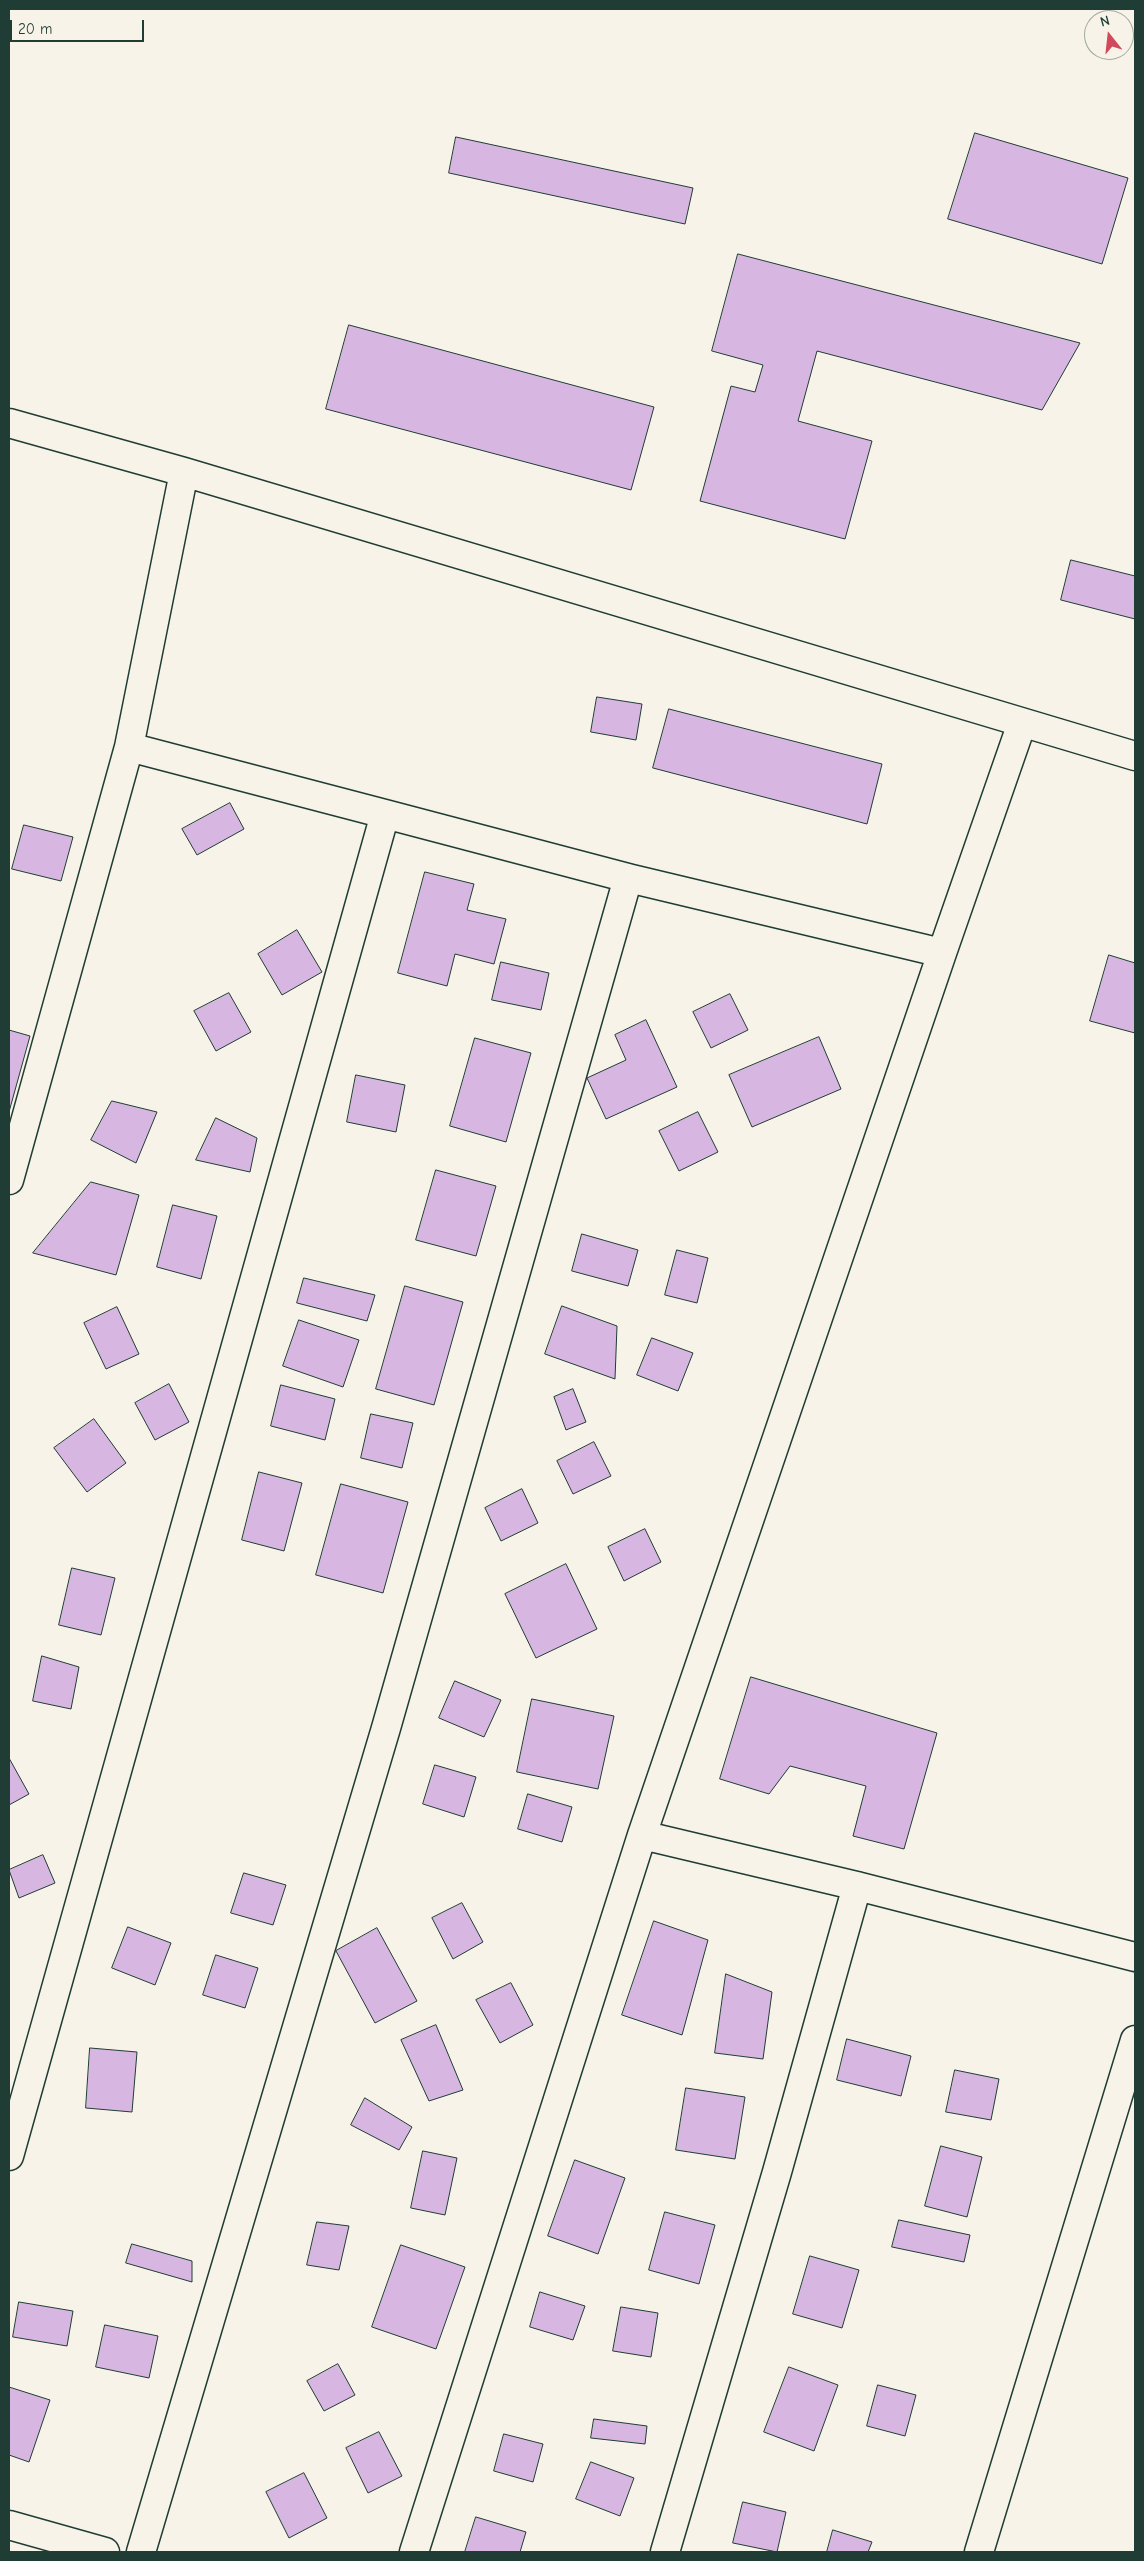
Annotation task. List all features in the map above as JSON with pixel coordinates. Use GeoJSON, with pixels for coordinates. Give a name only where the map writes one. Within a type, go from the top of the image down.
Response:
{"type":"FeatureCollection","features":[{"type":"Feature","properties":{"kind":"street"},"geometry":{"type":"LineString","coordinates":[[9,423],[184,472],[1135,756]]}},
{"type":"Feature","properties":{"kind":"street"},"geometry":{"type":"LineString","coordinates":[[9,1180],[129,747],[184,472]]}},
{"type":"Feature","properties":{"kind":"street"},"geometry":{"type":"LineString","coordinates":[[414,2552],[642,1835],[1022,723]]}},
{"type":"Feature","properties":{"kind":"street"},"geometry":{"type":"LineString","coordinates":[[129,747],[628,878],[942,953]]}},
{"type":"Feature","properties":{"kind":"street"},"geometry":{"type":"LineString","coordinates":[[9,2156],[385,814]]}},
{"type":"Feature","properties":{"kind":"street"},"geometry":{"type":"LineString","coordinates":[[141,2552],[386,1728],[628,878]]}},
{"type":"Feature","properties":{"kind":"street"},"geometry":{"type":"LineString","coordinates":[[642,1835],[857,1886],[1135,1957]]}},
{"type":"Feature","properties":{"kind":"street"},"geometry":{"type":"LineString","coordinates":[[665,2552],[774,2181],[857,1886]]}},
{"type":"Feature","properties":{"kind":"street"},"geometry":{"type":"LineString","coordinates":[[979,2552],[1135,2040]]}},
{"type":"Feature","properties":{"kind":"street"},"geometry":{"type":"LineString","coordinates":[[9,2525],[105,2552]]}},
{"type":"Feature","properties":{"kind":"building"},"geometry":{"type":"Polygon","coordinates":[[[975,133],[1128,178],[1102,264],[948,219],[975,133]]]}},
{"type":"Feature","properties":{"kind":"building"},"geometry":{"type":"Polygon","coordinates":[[[456,137],[693,188],[685,224],[449,173],[456,137]]]}},
{"type":"Feature","properties":{"kind":"building"},"geometry":{"type":"Polygon","coordinates":[[[738,254],[1080,343],[1042,410],[817,351],[798,421],[872,441],[845,539],[700,501],[731,386],[755,392],[763,365],[712,351],[738,254]]]}},
{"type":"Feature","properties":{"kind":"building"},"geometry":{"type":"Polygon","coordinates":[[[349,325],[654,407],[631,490],[326,409],[349,325]]]}},
{"type":"Feature","properties":{"kind":"building"},"geometry":{"type":"Polygon","coordinates":[[[1071,560],[1135,576],[1135,619],[1061,600],[1071,560]]]}},
{"type":"Feature","properties":{"kind":"building"},"geometry":{"type":"Polygon","coordinates":[[[597,697],[642,704],[636,740],[591,732],[597,697]]]}},
{"type":"Feature","properties":{"kind":"building"},"geometry":{"type":"Polygon","coordinates":[[[669,709],[882,764],[867,824],[653,768],[669,709]]]}},
{"type":"Feature","properties":{"kind":"building"},"geometry":{"type":"Polygon","coordinates":[[[230,803],[244,829],[197,855],[182,829],[230,803]]]}},
{"type":"Feature","properties":{"kind":"building"},"geometry":{"type":"Polygon","coordinates":[[[24,825],[73,837],[61,881],[12,869],[24,825]]]}},
{"type":"Feature","properties":{"kind":"building"},"geometry":{"type":"Polygon","coordinates":[[[425,872],[474,884],[467,910],[506,919],[494,964],[455,954],[447,986],[398,973],[425,872]]]}},
{"type":"Feature","properties":{"kind":"building"},"geometry":{"type":"Polygon","coordinates":[[[297,930],[322,972],[282,995],[258,954],[297,930]]]}},
{"type":"Feature","properties":{"kind":"building"},"geometry":{"type":"Polygon","coordinates":[[[1109,955],[1135,963],[1135,1033],[1090,1021],[1109,955]]]}},
{"type":"Feature","properties":{"kind":"building"},"geometry":{"type":"Polygon","coordinates":[[[501,962],[549,973],[541,1010],[492,1000],[501,962]]]}},
{"type":"Feature","properties":{"kind":"building"},"geometry":{"type":"Polygon","coordinates":[[[229,993],[251,1032],[216,1051],[194,1011],[229,993]]]}},
{"type":"Feature","properties":{"kind":"building"},"geometry":{"type":"Polygon","coordinates":[[[730,994],[748,1030],[711,1048],[693,1012],[730,994]]]}},
{"type":"Feature","properties":{"kind":"building"},"geometry":{"type":"Polygon","coordinates":[[[646,1020],[677,1087],[606,1119],[587,1078],[626,1060],[615,1035],[646,1020]]]}},
{"type":"Feature","properties":{"kind":"building"},"geometry":{"type":"Polygon","coordinates":[[[9,1030],[30,1036],[9,1112],[9,1030]]]}},
{"type":"Feature","properties":{"kind":"building"},"geometry":{"type":"Polygon","coordinates":[[[819,1037],[841,1089],[752,1127],[729,1075],[819,1037]]]}},
{"type":"Feature","properties":{"kind":"building"},"geometry":{"type":"Polygon","coordinates":[[[475,1038],[531,1053],[506,1142],[450,1126],[475,1038]]]}},
{"type":"Feature","properties":{"kind":"building"},"geometry":{"type":"Polygon","coordinates":[[[356,1075],[405,1085],[396,1132],[347,1122],[356,1075]]]}},
{"type":"Feature","properties":{"kind":"building"},"geometry":{"type":"Polygon","coordinates":[[[112,1101],[157,1112],[136,1163],[91,1140],[112,1101]]]}},
{"type":"Feature","properties":{"kind":"building"},"geometry":{"type":"Polygon","coordinates":[[[698,1112],[718,1152],[679,1171],[659,1131],[698,1112]]]}},
{"type":"Feature","properties":{"kind":"building"},"geometry":{"type":"Polygon","coordinates":[[[216,1118],[257,1138],[250,1172],[196,1160],[216,1118]]]}},
{"type":"Feature","properties":{"kind":"building"},"geometry":{"type":"Polygon","coordinates":[[[436,1170],[496,1186],[476,1256],[416,1240],[436,1170]]]}},
{"type":"Feature","properties":{"kind":"building"},"geometry":{"type":"Polygon","coordinates":[[[91,1182],[139,1195],[116,1275],[33,1253],[91,1182]]]}},
{"type":"Feature","properties":{"kind":"building"},"geometry":{"type":"Polygon","coordinates":[[[173,1205],[217,1216],[201,1279],[157,1267],[173,1205]]]}},
{"type":"Feature","properties":{"kind":"building"},"geometry":{"type":"Polygon","coordinates":[[[582,1234],[638,1250],[628,1286],[572,1271],[582,1234]]]}},
{"type":"Feature","properties":{"kind":"building"},"geometry":{"type":"Polygon","coordinates":[[[677,1250],[708,1258],[697,1303],[665,1295],[677,1250]]]}},
{"type":"Feature","properties":{"kind":"building"},"geometry":{"type":"Polygon","coordinates":[[[304,1278],[375,1295],[367,1321],[297,1303],[304,1278]]]}},
{"type":"Feature","properties":{"kind":"building"},"geometry":{"type":"Polygon","coordinates":[[[405,1286],[463,1302],[434,1405],[376,1389],[405,1286]]]}},
{"type":"Feature","properties":{"kind":"building"},"geometry":{"type":"Polygon","coordinates":[[[562,1306],[617,1326],[615,1379],[545,1354],[562,1306]]]}},
{"type":"Feature","properties":{"kind":"building"},"geometry":{"type":"Polygon","coordinates":[[[117,1307],[139,1354],[106,1369],[84,1323],[117,1307]]]}},
{"type":"Feature","properties":{"kind":"building"},"geometry":{"type":"Polygon","coordinates":[[[299,1320],[359,1340],[343,1387],[283,1366],[299,1320]]]}},
{"type":"Feature","properties":{"kind":"building"},"geometry":{"type":"Polygon","coordinates":[[[652,1338],[693,1353],[678,1391],[637,1375],[652,1338]]]}},
{"type":"Feature","properties":{"kind":"building"},"geometry":{"type":"Polygon","coordinates":[[[169,1384],[189,1422],[155,1440],[135,1403],[169,1384]]]}},
{"type":"Feature","properties":{"kind":"building"},"geometry":{"type":"Polygon","coordinates":[[[281,1385],[335,1399],[325,1440],[271,1426],[281,1385]]]}},
{"type":"Feature","properties":{"kind":"building"},"geometry":{"type":"Polygon","coordinates":[[[573,1389],[586,1422],[566,1430],[554,1397],[573,1389]]]}},
{"type":"Feature","properties":{"kind":"building"},"geometry":{"type":"Polygon","coordinates":[[[371,1414],[413,1423],[402,1468],[361,1458],[371,1414]]]}},
{"type":"Feature","properties":{"kind":"building"},"geometry":{"type":"Polygon","coordinates":[[[94,1419],[126,1463],[87,1492],[54,1448],[94,1419]]]}},
{"type":"Feature","properties":{"kind":"building"},"geometry":{"type":"Polygon","coordinates":[[[594,1442],[611,1476],[573,1494],[557,1461],[594,1442]]]}},
{"type":"Feature","properties":{"kind":"building"},"geometry":{"type":"Polygon","coordinates":[[[259,1472],[302,1483],[284,1551],[242,1540],[259,1472]]]}},
{"type":"Feature","properties":{"kind":"building"},"geometry":{"type":"Polygon","coordinates":[[[341,1484],[408,1502],[383,1593],[316,1575],[341,1484]]]}},
{"type":"Feature","properties":{"kind":"building"},"geometry":{"type":"Polygon","coordinates":[[[522,1489],[538,1523],[501,1541],[485,1508],[522,1489]]]}},
{"type":"Feature","properties":{"kind":"building"},"geometry":{"type":"Polygon","coordinates":[[[645,1529],[661,1562],[624,1581],[608,1547],[645,1529]]]}},
{"type":"Feature","properties":{"kind":"building"},"geometry":{"type":"Polygon","coordinates":[[[566,1564],[597,1629],[536,1658],[505,1594],[566,1564]]]}},
{"type":"Feature","properties":{"kind":"building"},"geometry":{"type":"Polygon","coordinates":[[[72,1568],[115,1578],[101,1635],[59,1625],[72,1568]]]}},
{"type":"Feature","properties":{"kind":"building"},"geometry":{"type":"Polygon","coordinates":[[[42,1656],[79,1667],[71,1709],[33,1701],[42,1656]]]}},
{"type":"Feature","properties":{"kind":"building"},"geometry":{"type":"Polygon","coordinates":[[[751,1677],[937,1733],[904,1849],[853,1836],[866,1786],[790,1766],[769,1794],[720,1779],[751,1677]]]}},
{"type":"Feature","properties":{"kind":"building"},"geometry":{"type":"Polygon","coordinates":[[[455,1681],[501,1700],[484,1737],[439,1718],[455,1681]]]}},
{"type":"Feature","properties":{"kind":"building"},"geometry":{"type":"Polygon","coordinates":[[[532,1699],[614,1716],[598,1789],[517,1772],[532,1699]]]}},
{"type":"Feature","properties":{"kind":"building"},"geometry":{"type":"Polygon","coordinates":[[[9,1758],[29,1794],[9,1805],[9,1758]]]}},
{"type":"Feature","properties":{"kind":"building"},"geometry":{"type":"Polygon","coordinates":[[[435,1765],[476,1777],[464,1817],[423,1804],[435,1765]]]}},
{"type":"Feature","properties":{"kind":"building"},"geometry":{"type":"Polygon","coordinates":[[[528,1794],[572,1807],[562,1842],[518,1829],[528,1794]]]}},
{"type":"Feature","properties":{"kind":"building"},"geometry":{"type":"Polygon","coordinates":[[[43,1855],[55,1883],[19,1898],[9,1870],[43,1855]]]}},
{"type":"Feature","properties":{"kind":"building"},"geometry":{"type":"Polygon","coordinates":[[[244,1873],[286,1885],[273,1925],[231,1913],[244,1873]]]}},
{"type":"Feature","properties":{"kind":"building"},"geometry":{"type":"Polygon","coordinates":[[[462,1903],[483,1942],[453,1959],[432,1918],[462,1903]]]}},
{"type":"Feature","properties":{"kind":"building"},"geometry":{"type":"Polygon","coordinates":[[[654,1921],[708,1940],[682,2035],[622,2015],[654,1921]]]}},
{"type":"Feature","properties":{"kind":"building"},"geometry":{"type":"Polygon","coordinates":[[[128,1927],[171,1943],[155,1985],[112,1968],[128,1927]]]}},
{"type":"Feature","properties":{"kind":"building"},"geometry":{"type":"Polygon","coordinates":[[[377,1928],[417,2001],[375,2023],[336,1951],[377,1928]]]}},
{"type":"Feature","properties":{"kind":"building"},"geometry":{"type":"Polygon","coordinates":[[[216,1955],[258,1968],[245,2008],[203,1995],[216,1955]]]}},
{"type":"Feature","properties":{"kind":"building"},"geometry":{"type":"Polygon","coordinates":[[[726,1974],[772,1992],[763,2059],[715,2053],[726,1974]]]}},
{"type":"Feature","properties":{"kind":"building"},"geometry":{"type":"Polygon","coordinates":[[[511,1983],[533,2025],[500,2043],[476,2000],[511,1983]]]}},
{"type":"Feature","properties":{"kind":"building"},"geometry":{"type":"Polygon","coordinates":[[[436,2025],[463,2090],[429,2101],[401,2040],[436,2025]]]}},
{"type":"Feature","properties":{"kind":"building"},"geometry":{"type":"Polygon","coordinates":[[[847,2039],[911,2056],[901,2096],[837,2080],[847,2039]]]}},
{"type":"Feature","properties":{"kind":"building"},"geometry":{"type":"Polygon","coordinates":[[[90,2048],[137,2052],[132,2112],[86,2108],[90,2048]]]}},
{"type":"Feature","properties":{"kind":"building"},"geometry":{"type":"Polygon","coordinates":[[[955,2070],[999,2079],[991,2120],[946,2112],[955,2070]]]}},
{"type":"Feature","properties":{"kind":"building"},"geometry":{"type":"Polygon","coordinates":[[[686,2088],[745,2097],[735,2159],[676,2150],[686,2088]]]}},
{"type":"Feature","properties":{"kind":"building"},"geometry":{"type":"Polygon","coordinates":[[[365,2098],[412,2127],[399,2150],[351,2125],[365,2098]]]}},
{"type":"Feature","properties":{"kind":"building"},"geometry":{"type":"Polygon","coordinates":[[[941,2146],[982,2157],[967,2217],[925,2206],[941,2146]]]}},
{"type":"Feature","properties":{"kind":"building"},"geometry":{"type":"Polygon","coordinates":[[[423,2151],[457,2158],[445,2215],[411,2208],[423,2151]]]}},
{"type":"Feature","properties":{"kind":"building"},"geometry":{"type":"Polygon","coordinates":[[[575,2160],[625,2178],[598,2254],[548,2236],[575,2160]]]}},
{"type":"Feature","properties":{"kind":"building"},"geometry":{"type":"Polygon","coordinates":[[[665,2212],[715,2225],[699,2284],[649,2270],[665,2212]]]}},
{"type":"Feature","properties":{"kind":"building"},"geometry":{"type":"Polygon","coordinates":[[[899,2220],[970,2235],[964,2262],[892,2247],[899,2220]]]}},
{"type":"Feature","properties":{"kind":"building"},"geometry":{"type":"Polygon","coordinates":[[[317,2222],[349,2226],[339,2270],[307,2265],[317,2222]]]}},
{"type":"Feature","properties":{"kind":"building"},"geometry":{"type":"Polygon","coordinates":[[[132,2244],[192,2261],[192,2282],[126,2263],[132,2244]]]}},
{"type":"Feature","properties":{"kind":"building"},"geometry":{"type":"Polygon","coordinates":[[[401,2245],[465,2267],[436,2349],[372,2327],[401,2245]]]}},
{"type":"Feature","properties":{"kind":"building"},"geometry":{"type":"Polygon","coordinates":[[[810,2256],[859,2270],[842,2328],[793,2314],[810,2256]]]}},
{"type":"Feature","properties":{"kind":"building"},"geometry":{"type":"Polygon","coordinates":[[[540,2292],[585,2306],[573,2340],[530,2327],[540,2292]]]}},
{"type":"Feature","properties":{"kind":"building"},"geometry":{"type":"Polygon","coordinates":[[[19,2302],[73,2311],[67,2346],[13,2337],[19,2302]]]}},
{"type":"Feature","properties":{"kind":"building"},"geometry":{"type":"Polygon","coordinates":[[[621,2307],[658,2313],[651,2357],[613,2351],[621,2307]]]}},
{"type":"Feature","properties":{"kind":"building"},"geometry":{"type":"Polygon","coordinates":[[[105,2325],[158,2336],[149,2378],[96,2367],[105,2325]]]}},
{"type":"Feature","properties":{"kind":"building"},"geometry":{"type":"Polygon","coordinates":[[[338,2364],[355,2395],[324,2411],[307,2381],[338,2364]]]}},
{"type":"Feature","properties":{"kind":"building"},"geometry":{"type":"Polygon","coordinates":[[[789,2367],[838,2385],[814,2451],[764,2432],[789,2367]]]}},
{"type":"Feature","properties":{"kind":"building"},"geometry":{"type":"Polygon","coordinates":[[[878,2385],[916,2395],[905,2436],[867,2426],[878,2385]]]}},
{"type":"Feature","properties":{"kind":"building"},"geometry":{"type":"Polygon","coordinates":[[[9,2387],[50,2400],[29,2462],[9,2455],[9,2387]]]}},
{"type":"Feature","properties":{"kind":"building"},"geometry":{"type":"Polygon","coordinates":[[[594,2419],[647,2426],[645,2444],[591,2438],[594,2419]]]}},
{"type":"Feature","properties":{"kind":"building"},"geometry":{"type":"Polygon","coordinates":[[[379,2432],[402,2476],[368,2493],[346,2448],[379,2432]]]}},
{"type":"Feature","properties":{"kind":"building"},"geometry":{"type":"Polygon","coordinates":[[[504,2434],[543,2444],[533,2482],[494,2471],[504,2434]]]}},
{"type":"Feature","properties":{"kind":"building"},"geometry":{"type":"Polygon","coordinates":[[[591,2462],[634,2478],[620,2516],[576,2499],[591,2462]]]}},
{"type":"Feature","properties":{"kind":"building"},"geometry":{"type":"Polygon","coordinates":[[[304,2473],[327,2518],[289,2538],[266,2492],[304,2473]]]}},
{"type":"Feature","properties":{"kind":"building"},"geometry":{"type":"Polygon","coordinates":[[[743,2502],[786,2512],[777,2552],[733,2543],[743,2502]]]}},
{"type":"Feature","properties":{"kind":"building"},"geometry":{"type":"Polygon","coordinates":[[[476,2517],[526,2532],[520,2552],[465,2552],[476,2517]]]}},
{"type":"Feature","properties":{"kind":"building"},"geometry":{"type":"Polygon","coordinates":[[[833,2530],[872,2542],[868,2552],[827,2552],[833,2530]]]}}]}
